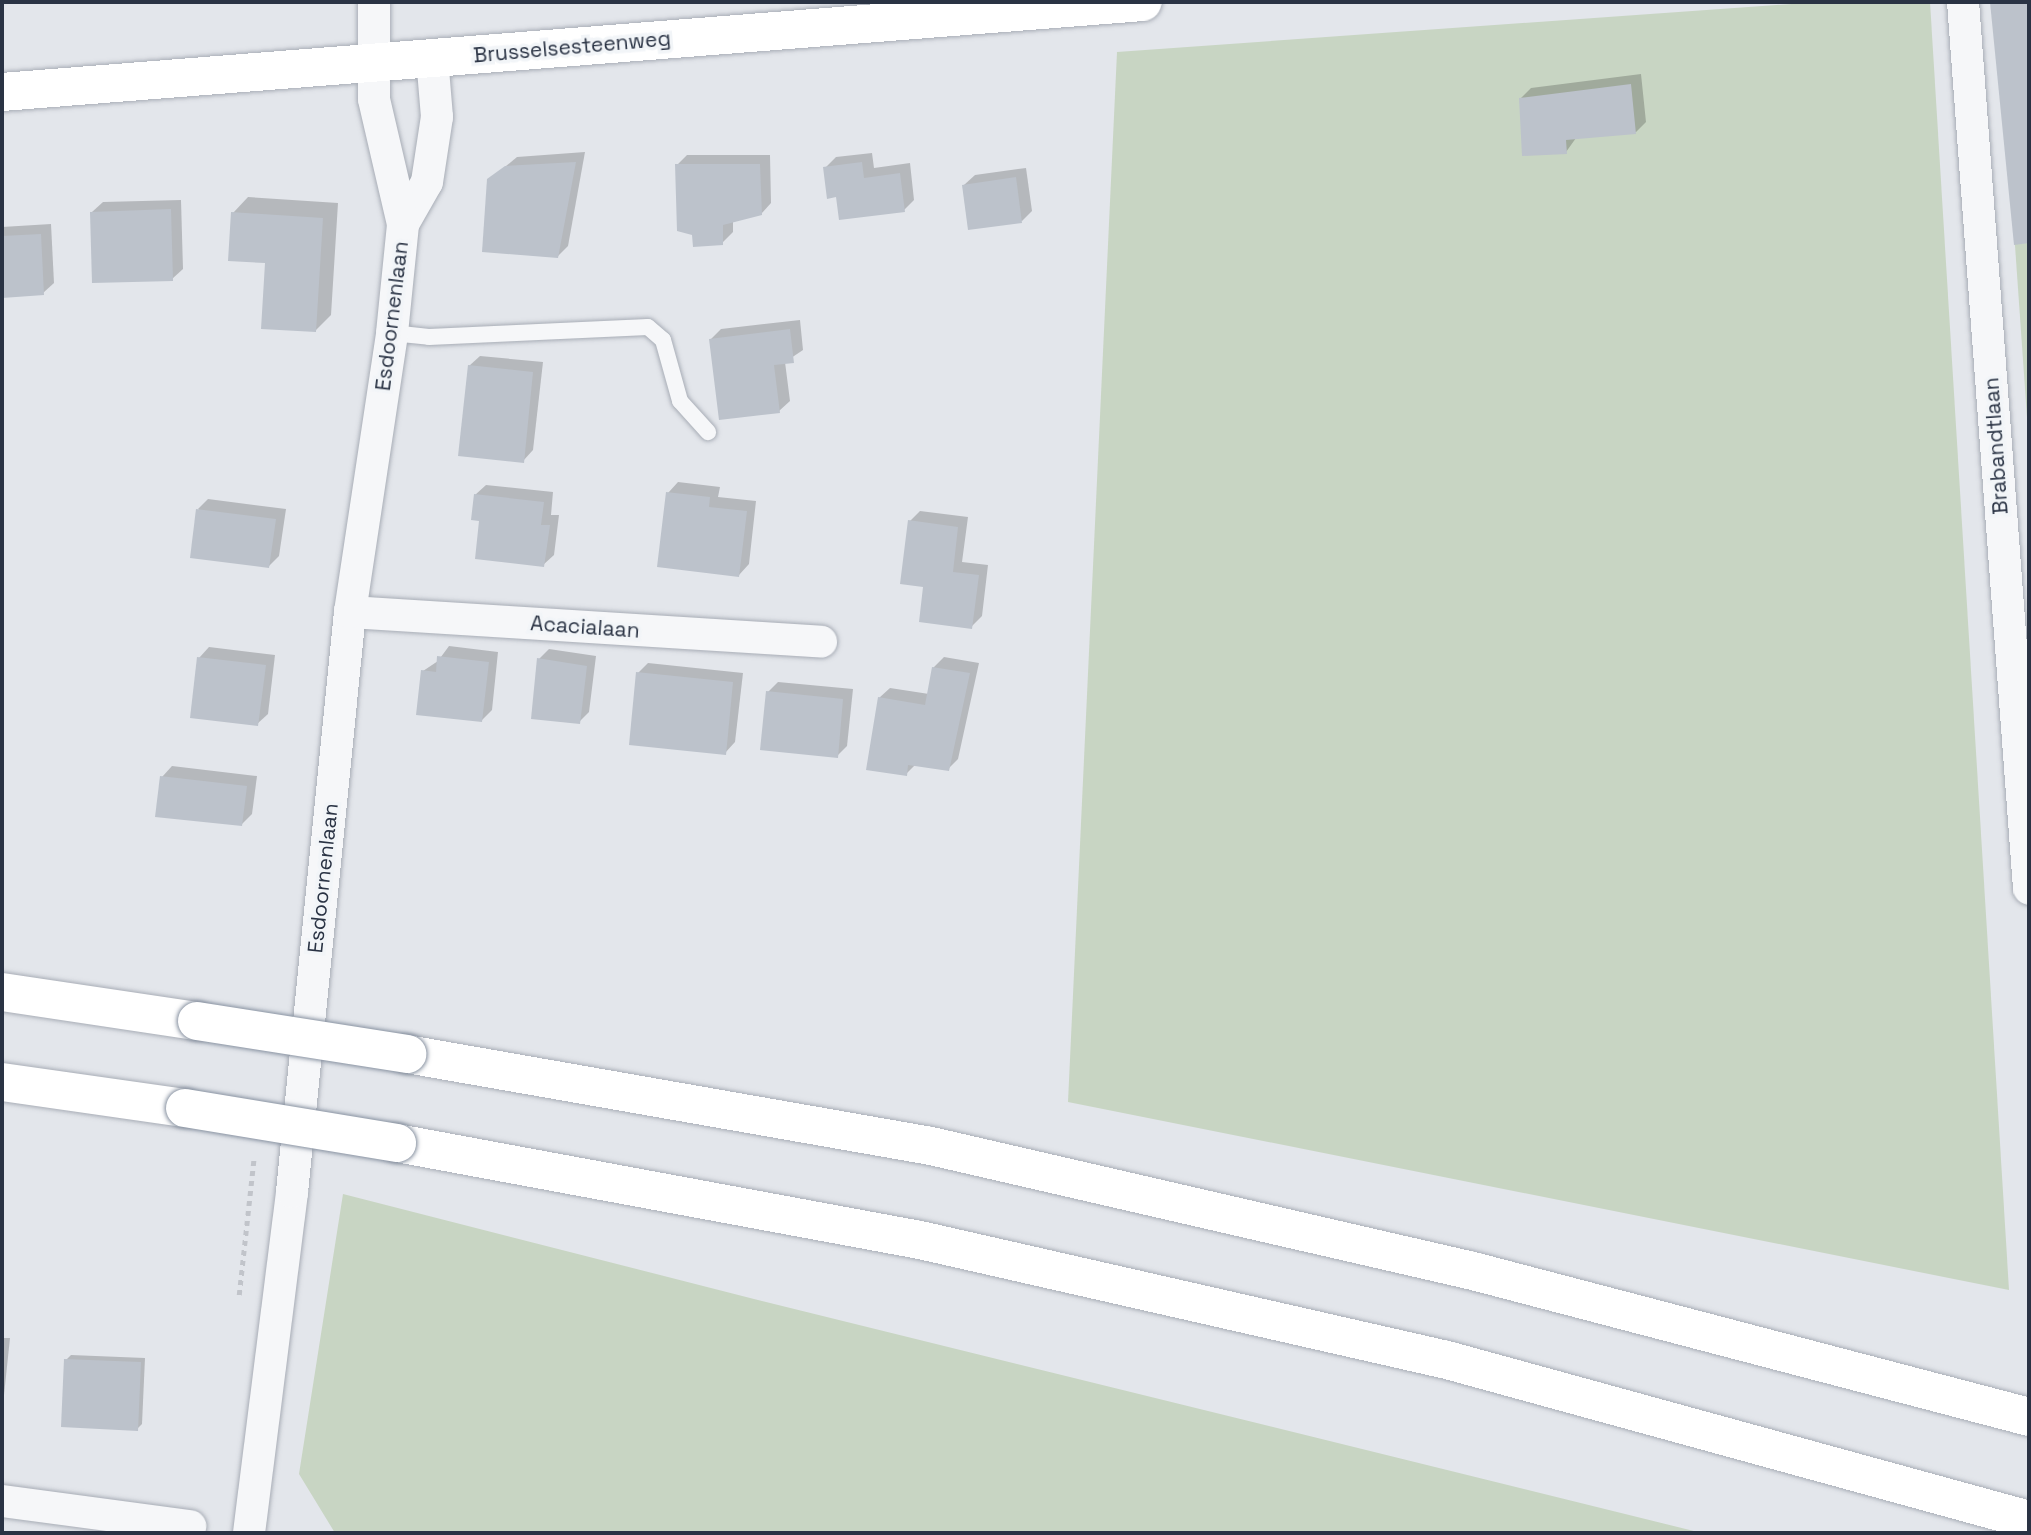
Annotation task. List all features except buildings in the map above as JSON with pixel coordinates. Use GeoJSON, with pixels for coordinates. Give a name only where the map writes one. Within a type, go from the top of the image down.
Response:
{"type":"FeatureCollection","features":[{"type":"Feature","properties":{"kind":"main road","name":"Brusselsesteenweg"},"geometry":{"type":"LineString","coordinates":[[2,92],[1142,2]]}},
{"type":"Feature","properties":{"kind":"main road"},"geometry":{"type":"LineString","coordinates":[[2,992],[407,1054],[931,1146],[1473,1270],[2029,1417]]}},
{"type":"Feature","properties":{"kind":"main road"},"geometry":{"type":"LineString","coordinates":[[2,1082],[185,1108],[397,1143],[920,1240],[1433,1357],[2029,1520]]}},
{"type":"Feature","properties":{"kind":"street","name":"Esdoornenlaan"},"geometry":{"type":"LineString","coordinates":[[249,1533],[292,1192],[350,612],[392,333],[403,224],[374,99],[374,2]]}},
{"type":"Feature","properties":{"kind":"street","name":"Brabandtlaan"},"geometry":{"type":"LineString","coordinates":[[1964,2],[2029,889]]}},
{"type":"Feature","properties":{"kind":"street","name":"Esdoornenlaan"},"geometry":{"type":"LineString","coordinates":[[403,224],[428,182],[437,117],[432,58]]}},
{"type":"Feature","properties":{"kind":"street","name":"Acacialaan"},"geometry":{"type":"LineString","coordinates":[[350,612],[821,642]]}},
{"type":"Feature","properties":{"kind":"street"},"geometry":{"type":"LineString","coordinates":[[2,1501],[190,1526]]}},
{"type":"Feature","properties":{"kind":"lane"},"geometry":{"type":"LineString","coordinates":[[392,333],[429,337],[648,327],[663,340],[680,401],[708,432]]}},
{"type":"Feature","properties":{"kind":"green space"},"geometry":{"type":"Polygon","coordinates":[[[1819,2],[1930,2],[2009,1290],[1068,1102],[1117,52],[1819,2]]]}},
{"type":"Feature","properties":{"kind":"green space"},"geometry":{"type":"Polygon","coordinates":[[[1998,2],[2029,2],[2029,446],[1998,2]]]}},
{"type":"Feature","properties":{"kind":"green space"},"geometry":{"type":"Polygon","coordinates":[[[343,1194],[754,1299],[1702,1533],[335,1533],[299,1474],[343,1194]]]}}]}
